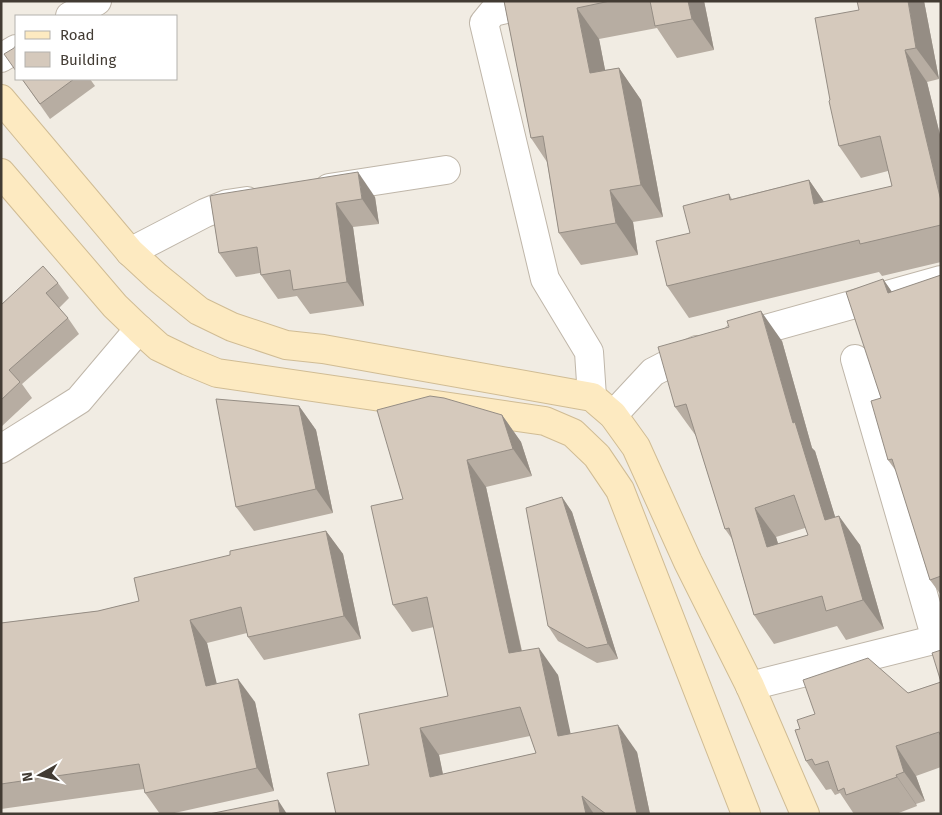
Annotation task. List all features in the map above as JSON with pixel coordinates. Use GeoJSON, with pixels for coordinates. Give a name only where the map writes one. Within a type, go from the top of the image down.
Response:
{"type":"FeatureCollection","features":[{"type":"Feature","properties":{"kind":"street"},"geometry":{"type":"LineString","coordinates":[[543,1],[493,12],[484,23],[545,279],[589,352],[592,397]]}},
{"type":"Feature","properties":{"kind":"street"},"geometry":{"type":"LineString","coordinates":[[1,58],[15,49]]}},
{"type":"Feature","properties":{"kind":"street"},"geometry":{"type":"LineString","coordinates":[[1,99],[130,252],[156,277],[199,310],[232,326],[286,345],[323,349],[592,397],[613,415],[636,447],[688,562],[750,686],[805,814]]}},
{"type":"Feature","properties":{"kind":"street"},"geometry":{"type":"LineString","coordinates":[[303,192],[446,170]]}},
{"type":"Feature","properties":{"kind":"street"},"geometry":{"type":"LineString","coordinates":[[1,174],[115,306],[159,347],[188,361],[217,373],[545,421],[573,434],[597,456],[620,490],[746,814]]}},
{"type":"Feature","properties":{"kind":"street"},"geometry":{"type":"LineString","coordinates":[[130,252],[205,213],[227,204],[275,196]]}},
{"type":"Feature","properties":{"kind":"street"},"geometry":{"type":"LineString","coordinates":[[613,415],[653,372],[712,344],[941,280]]}},
{"type":"Feature","properties":{"kind":"street"},"geometry":{"type":"LineString","coordinates":[[1,449],[79,400],[139,329]]}},
{"type":"Feature","properties":{"kind":"street"},"geometry":{"type":"LineString","coordinates":[[750,686],[938,638],[855,359]]}},
{"type":"Feature","properties":{"kind":"building"},"geometry":{"type":"Polygon","coordinates":[[[504,1],[610,1],[577,8],[590,73],[619,68],[641,185],[610,190],[616,223],[559,233],[543,136],[531,138],[504,1]]]}},
{"type":"Feature","properties":{"kind":"building"},"geometry":{"type":"Polygon","coordinates":[[[650,1],[688,1],[692,19],[655,26],[650,1]]]}},
{"type":"Feature","properties":{"kind":"building"},"geometry":{"type":"Polygon","coordinates":[[[857,1],[908,1],[916,48],[905,50],[941,201],[941,225],[860,244],[859,240],[667,286],[656,241],[690,233],[683,206],[729,194],[730,200],[809,180],[814,204],[892,186],[880,136],[839,146],[829,101],[815,18],[859,10],[857,1]]]}},
{"type":"Feature","properties":{"kind":"building"},"geometry":{"type":"Polygon","coordinates":[[[15,46],[15,70],[4,54],[15,46]]]}},
{"type":"Feature","properties":{"kind":"building"},"geometry":{"type":"Polygon","coordinates":[[[23,80],[73,80],[40,104],[23,80]]]}},
{"type":"Feature","properties":{"kind":"building"},"geometry":{"type":"Polygon","coordinates":[[[358,172],[362,199],[336,203],[347,282],[293,290],[290,270],[261,275],[257,247],[219,253],[210,196],[358,172]]]}},
{"type":"Feature","properties":{"kind":"building"},"geometry":{"type":"Polygon","coordinates":[[[43,266],[58,283],[46,293],[68,318],[9,370],[20,382],[1,400],[1,305],[43,266]]]}},
{"type":"Feature","properties":{"kind":"building"},"geometry":{"type":"Polygon","coordinates":[[[941,275],[941,576],[930,580],[892,459],[888,460],[871,401],[881,398],[846,292],[883,279],[888,293],[941,275]]]}},
{"type":"Feature","properties":{"kind":"building"},"geometry":{"type":"Polygon","coordinates":[[[761,311],[793,423],[795,422],[825,520],[839,516],[863,600],[826,611],[822,596],[754,615],[729,528],[725,529],[686,404],[675,407],[658,347],[729,327],[727,321],[761,311]],[[794,495],[755,508],[767,547],[808,535],[794,495]]]}},
{"type":"Feature","properties":{"kind":"building"},"geometry":{"type":"Polygon","coordinates":[[[430,396],[444,398],[502,415],[513,449],[467,460],[509,653],[539,648],[558,736],[618,725],[637,814],[606,814],[582,796],[586,814],[336,814],[327,773],[369,765],[359,714],[448,696],[427,597],[393,605],[371,506],[403,499],[377,410],[430,396]],[[520,707],[420,728],[430,777],[536,753],[520,707]]]}},
{"type":"Feature","properties":{"kind":"building"},"geometry":{"type":"Polygon","coordinates":[[[216,399],[299,406],[316,489],[236,507],[216,399]]]}},
{"type":"Feature","properties":{"kind":"building"},"geometry":{"type":"Polygon","coordinates":[[[562,497],[608,644],[587,648],[548,626],[526,508],[562,497]]]}},
{"type":"Feature","properties":{"kind":"building"},"geometry":{"type":"Polygon","coordinates":[[[326,531],[344,616],[248,637],[241,607],[190,620],[206,686],[238,679],[257,768],[145,793],[139,764],[1,784],[1,623],[98,611],[139,601],[134,578],[230,555],[230,551],[326,531]]]}},
{"type":"Feature","properties":{"kind":"building"},"geometry":{"type":"Polygon","coordinates":[[[941,650],[941,682],[932,653],[941,650]]]}},
{"type":"Feature","properties":{"kind":"building"},"geometry":{"type":"Polygon","coordinates":[[[868,658],[908,693],[941,682],[941,737],[939,732],[896,746],[904,772],[896,775],[897,777],[846,795],[844,788],[838,791],[828,761],[815,765],[812,759],[806,761],[795,730],[800,729],[797,720],[815,714],[803,680],[868,658]]]}},
{"type":"Feature","properties":{"kind":"building"},"geometry":{"type":"Polygon","coordinates":[[[278,800],[280,814],[209,814],[278,800]]]}}]}
